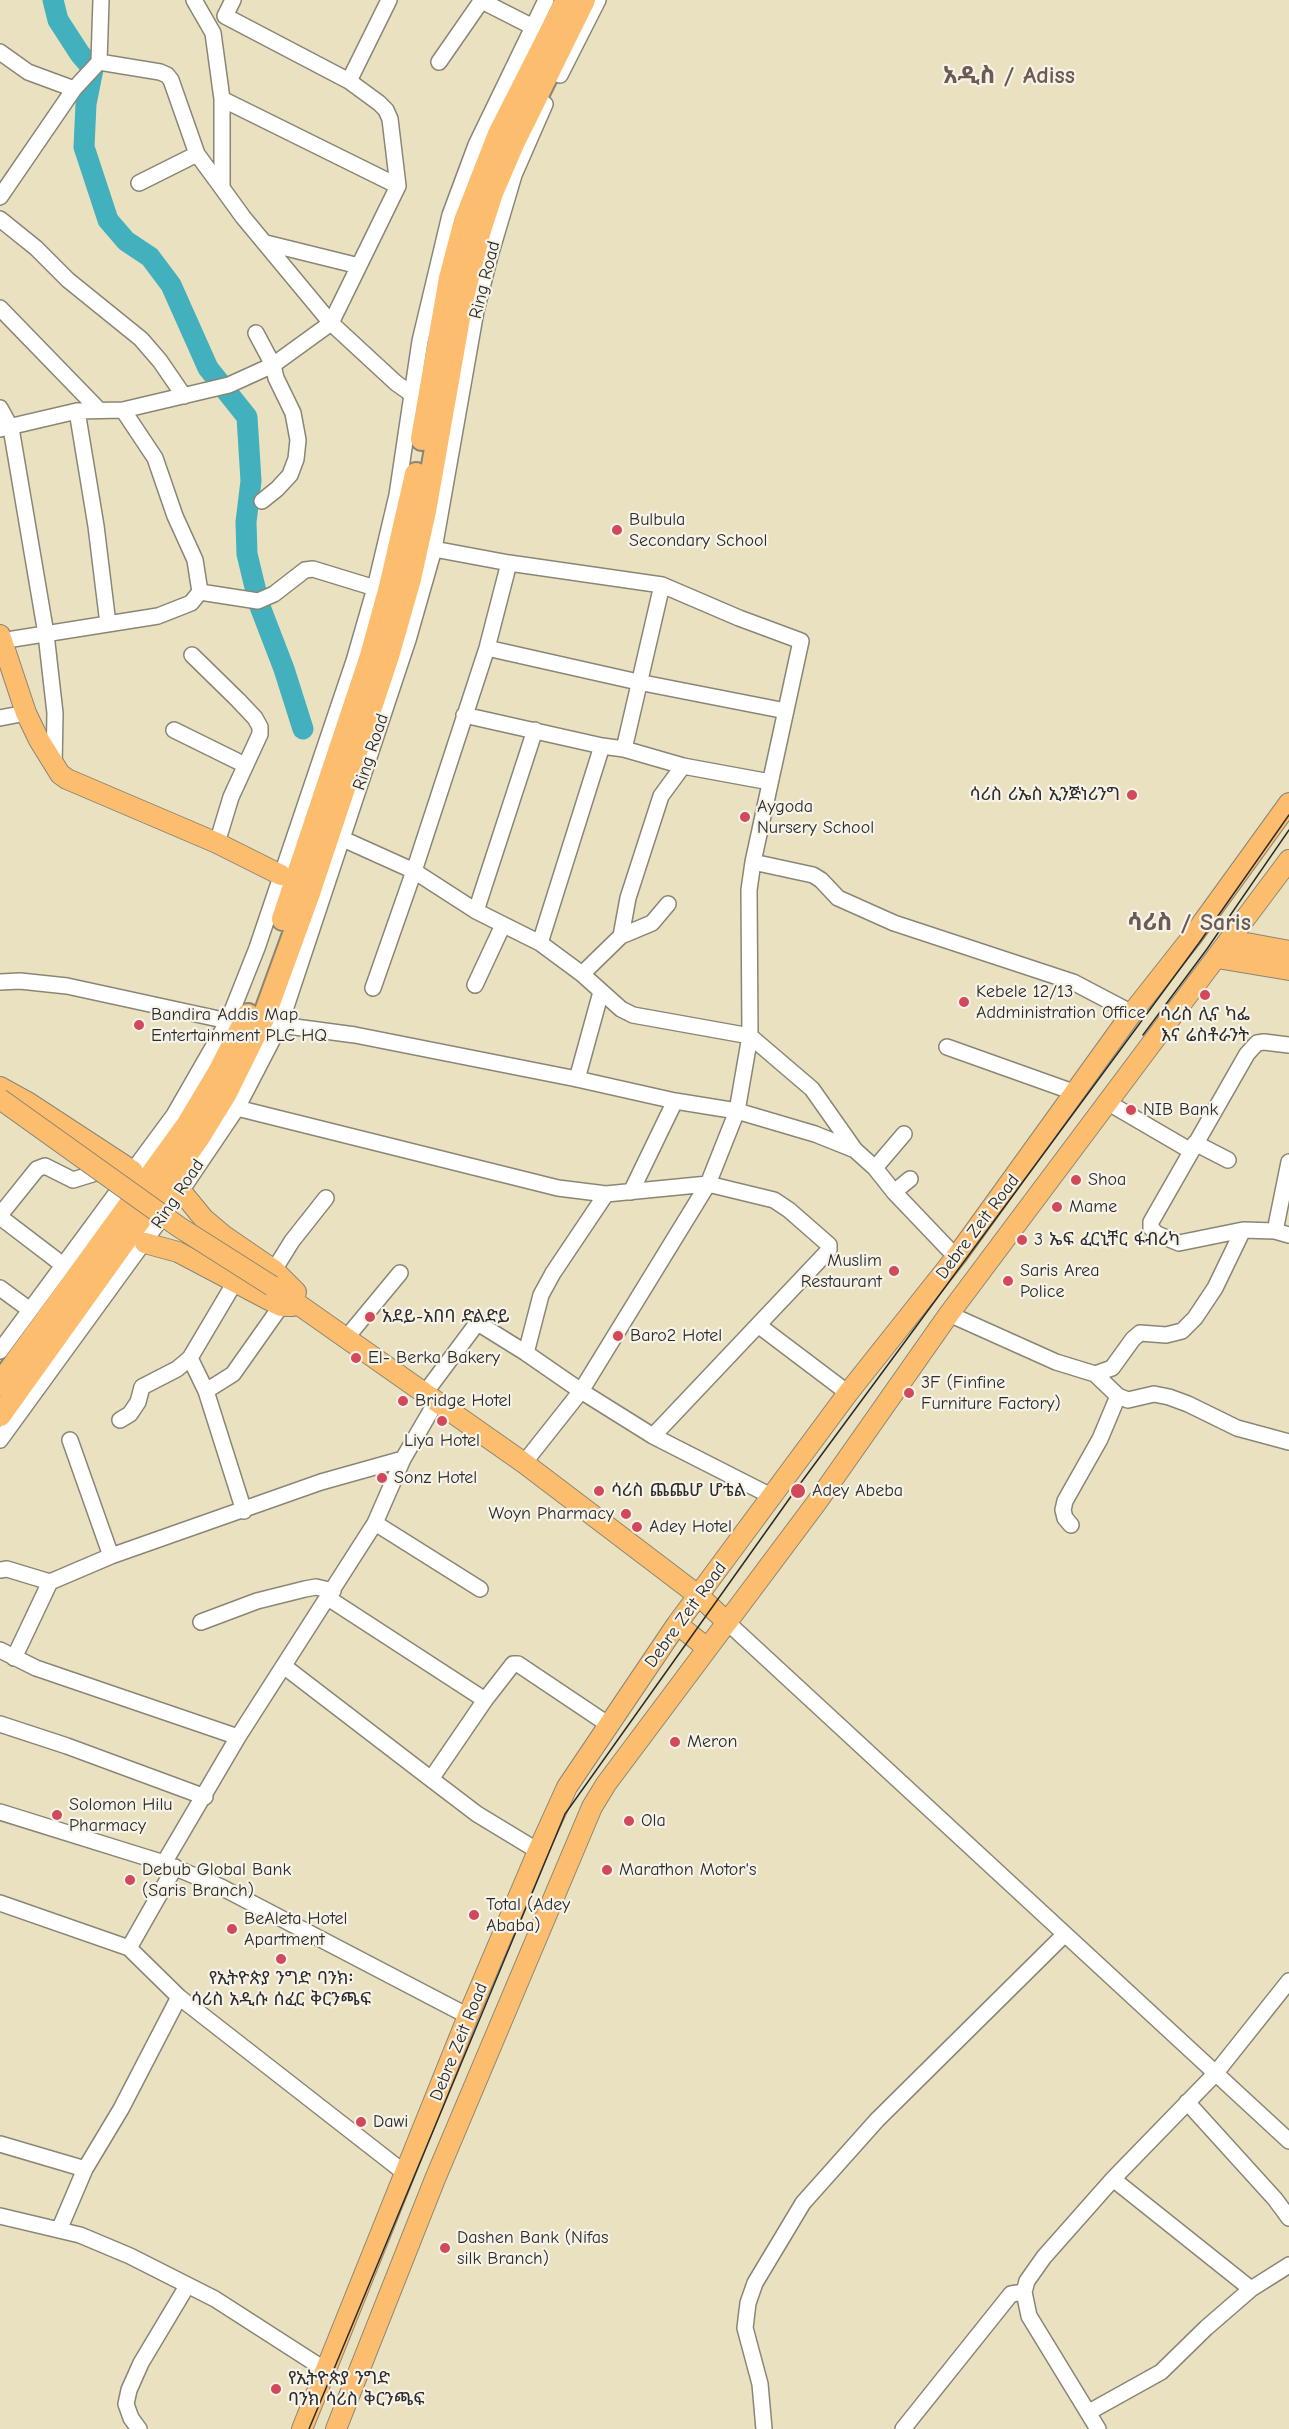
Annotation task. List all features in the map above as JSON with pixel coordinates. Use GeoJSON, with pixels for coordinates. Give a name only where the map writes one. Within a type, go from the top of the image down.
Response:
{"type":"FeatureCollection","features":[{"type":"Feature","properties":{"kind":"highway","name":"Ring Road"},"geometry":{"type":"LineString","coordinates":[[0,1384],[188,1124],[249,1015],[274,947],[370,656],[390,587],[413,489],[450,278],[465,221],[499,134],[567,0]]}},
{"type":"Feature","properties":{"kind":"highway","name":"Ring Road"},"geometry":{"type":"LineString","coordinates":[[0,1415],[199,1137],[226,1093],[265,1014],[308,896],[388,656],[425,511],[462,301],[483,221],[513,144],[584,0]]}},
{"type":"Feature","properties":{"kind":"main road"},"geometry":{"type":"LineString","coordinates":[[0,639],[26,713],[54,767],[67,779],[217,843],[281,875]]}},
{"type":"Feature","properties":{"kind":"main road","name":"Debre Zeit Road"},"geometry":{"type":"LineString","coordinates":[[302,2429],[468,2016],[567,1787],[677,1624],[848,1393],[956,1257],[1132,1013],[1192,937],[1289,803]]}},
{"type":"Feature","properties":{"kind":"main road","name":"Debre Zeit Road"},"geometry":{"type":"LineString","coordinates":[[336,2429],[435,2179],[586,1818],[606,1784],[817,1502],[949,1314],[1289,860]]}},
{"type":"Feature","properties":{"kind":"main road"},"geometry":{"type":"LineString","coordinates":[[1230,940],[1289,951]]}},
{"type":"Feature","properties":{"kind":"main road"},"geometry":{"type":"LineString","coordinates":[[1217,958],[1289,970]]}},
{"type":"Feature","properties":{"kind":"main road"},"geometry":{"type":"LineString","coordinates":[[0,1087],[29,1103],[133,1171]]}},
{"type":"Feature","properties":{"kind":"main road"},"geometry":{"type":"LineString","coordinates":[[0,1099],[179,1227],[273,1278]]}},
{"type":"Feature","properties":{"kind":"main road"},"geometry":{"type":"LineString","coordinates":[[181,1191],[210,1224],[305,1307],[524,1463],[699,1596],[727,1622]]}},
{"type":"Feature","properties":{"kind":"main road"},"geometry":{"type":"LineString","coordinates":[[145,1243],[178,1252],[281,1306],[305,1307]]}},
{"type":"Feature","properties":{"kind":"main road"},"geometry":{"type":"LineString","coordinates":[[677,1624],[707,1648]]}},
{"type":"Feature","properties":{"kind":"street"},"geometry":{"type":"LineString","coordinates":[[0,197],[74,89],[93,67],[100,0]]}},
{"type":"Feature","properties":{"kind":"street"},"geometry":{"type":"LineString","coordinates":[[194,0],[213,33],[222,99],[222,188]]}},
{"type":"Feature","properties":{"kind":"street"},"geometry":{"type":"LineString","coordinates":[[213,33],[233,0]]}},
{"type":"Feature","properties":{"kind":"street"},"geometry":{"type":"LineString","coordinates":[[349,81],[389,0]]}},
{"type":"Feature","properties":{"kind":"street"},"geometry":{"type":"LineString","coordinates":[[439,62],[482,0],[532,27]]}},
{"type":"Feature","properties":{"kind":"street"},"geometry":{"type":"LineString","coordinates":[[0,1351],[188,1095],[228,1021],[257,948],[354,661],[375,588],[397,495],[420,341],[450,215],[476,146],[546,0]]}},
{"type":"Feature","properties":{"kind":"street","name":"Ring Road"},"geometry":{"type":"LineString","coordinates":[[0,1440],[145,1243],[237,1108],[280,1025],[344,839],[408,640],[434,549],[476,311],[503,209],[535,125],[598,0]]}},
{"type":"Feature","properties":{"kind":"street"},"geometry":{"type":"LineString","coordinates":[[5,428],[77,411],[123,410],[229,385],[273,365],[331,323],[398,186],[390,119],[386,110],[349,81],[225,16]]}},
{"type":"Feature","properties":{"kind":"street"},"geometry":{"type":"LineString","coordinates":[[0,52],[28,72],[74,89]]}},
{"type":"Feature","properties":{"kind":"street"},"geometry":{"type":"LineString","coordinates":[[93,67],[160,72],[167,75],[171,80],[197,154],[243,217],[331,323],[413,395]]}},
{"type":"Feature","properties":{"kind":"street"},"geometry":{"type":"LineString","coordinates":[[222,99],[398,186]]}},
{"type":"Feature","properties":{"kind":"street"},"geometry":{"type":"LineString","coordinates":[[139,183],[197,154]]}},
{"type":"Feature","properties":{"kind":"street"},"geometry":{"type":"LineString","coordinates":[[0,219],[68,280],[141,339],[160,361],[184,396]]}},
{"type":"Feature","properties":{"kind":"street"},"geometry":{"type":"LineString","coordinates":[[266,243],[359,266]]}},
{"type":"Feature","properties":{"kind":"street"},"geometry":{"type":"LineString","coordinates":[[0,308],[99,410]]}},
{"type":"Feature","properties":{"kind":"street"},"geometry":{"type":"LineString","coordinates":[[256,333],[273,365],[276,378],[293,414],[298,440],[296,459],[290,475],[262,501]]}},
{"type":"Feature","properties":{"kind":"street"},"geometry":{"type":"LineString","coordinates":[[0,408],[46,634],[54,713],[54,767]]}},
{"type":"Feature","properties":{"kind":"street"},"geometry":{"type":"LineString","coordinates":[[0,639],[158,616],[191,603],[200,592],[195,560],[175,516],[155,458],[123,410]]}},
{"type":"Feature","properties":{"kind":"street"},"geometry":{"type":"LineString","coordinates":[[77,411],[96,526],[108,624]]}},
{"type":"Feature","properties":{"kind":"street"},"geometry":{"type":"LineString","coordinates":[[434,549],[509,563],[662,585],[739,618],[801,641],[753,862],[749,890],[750,1036],[737,1111],[708,1184],[581,1391],[524,1463]]}},
{"type":"Feature","properties":{"kind":"street"},"geometry":{"type":"LineString","coordinates":[[373,988],[487,648],[509,563]]}},
{"type":"Feature","properties":{"kind":"street"},"geometry":{"type":"LineString","coordinates":[[200,592],[252,601],[274,594],[305,570],[313,569],[375,588]]}},
{"type":"Feature","properties":{"kind":"street"},"geometry":{"type":"LineString","coordinates":[[624,749],[662,585]]}},
{"type":"Feature","properties":{"kind":"street"},"geometry":{"type":"LineString","coordinates":[[487,648],[638,682],[786,711]]}},
{"type":"Feature","properties":{"kind":"street"},"geometry":{"type":"LineString","coordinates":[[192,655],[231,692],[255,718],[260,727],[260,734],[231,797],[217,843]]}},
{"type":"Feature","properties":{"kind":"street"},"geometry":{"type":"LineString","coordinates":[[0,718],[26,713]]}},
{"type":"Feature","properties":{"kind":"street"},"geometry":{"type":"LineString","coordinates":[[464,715],[624,749],[683,766],[770,782]]}},
{"type":"Feature","properties":{"kind":"street"},"geometry":{"type":"LineString","coordinates":[[174,730],[245,765]]}},
{"type":"Feature","properties":{"kind":"street"},"geometry":{"type":"LineString","coordinates":[[476,911],[535,730]]}},
{"type":"Feature","properties":{"kind":"street"},"geometry":{"type":"LineString","coordinates":[[540,944],[602,746]]}},
{"type":"Feature","properties":{"kind":"street"},"geometry":{"type":"LineString","coordinates":[[621,936],[628,898],[661,796],[683,766]]}},
{"type":"Feature","properties":{"kind":"street"},"geometry":{"type":"LineString","coordinates":[[344,839],[414,871],[476,911],[540,944],[582,974],[621,1009],[633,1015],[750,1036],[812,1089],[855,1150],[875,1168],[894,1192],[956,1257]]}},
{"type":"Feature","properties":{"kind":"street"},"geometry":{"type":"LineString","coordinates":[[753,862],[813,875],[821,880],[832,895],[847,903],[894,923],[1074,982],[1132,1013]]}},
{"type":"Feature","properties":{"kind":"street"},"geometry":{"type":"LineString","coordinates":[[582,974],[621,936],[645,928],[668,904]]}},
{"type":"Feature","properties":{"kind":"street"},"geometry":{"type":"LineString","coordinates":[[475,985],[503,925]]}},
{"type":"Feature","properties":{"kind":"street"},"geometry":{"type":"LineString","coordinates":[[0,982],[20,981],[67,986],[228,1021]]}},
{"type":"Feature","properties":{"kind":"street"},"geometry":{"type":"LineString","coordinates":[[577,1079],[601,992]]}},
{"type":"Feature","properties":{"kind":"street"},"geometry":{"type":"LineString","coordinates":[[280,1025],[355,1035],[675,1101],[737,1111],[815,1134],[855,1150]]}},
{"type":"Feature","properties":{"kind":"street"},"geometry":{"type":"LineString","coordinates":[[1289,1045],[1264,1042],[1257,1043],[1252,1048],[1193,1147],[1151,1222],[1151,1228],[1157,1234],[1179,1243],[1243,1230],[1282,1233],[1289,1162]]}},
{"type":"Feature","properties":{"kind":"street"},"geometry":{"type":"LineString","coordinates":[[947,1047],[1076,1093]]}},
{"type":"Feature","properties":{"kind":"street"},"geometry":{"type":"LineString","coordinates":[[631,1192],[675,1101]]}},
{"type":"Feature","properties":{"kind":"street"},"geometry":{"type":"LineString","coordinates":[[1107,1102],[1193,1147],[1228,1160]]}},
{"type":"Feature","properties":{"kind":"street"},"geometry":{"type":"LineString","coordinates":[[237,1108],[558,1188],[606,1194],[708,1184],[774,1200],[789,1210],[830,1248],[653,1436]]}},
{"type":"Feature","properties":{"kind":"street"},"geometry":{"type":"LineString","coordinates":[[875,1168],[904,1134]]}},
{"type":"Feature","properties":{"kind":"street"},"geometry":{"type":"LineString","coordinates":[[63,1265],[0,1216],[6,1196],[37,1169],[45,1166],[73,1180],[99,1172]]}},
{"type":"Feature","properties":{"kind":"street"},"geometry":{"type":"LineString","coordinates":[[894,1192],[910,1179]]}},
{"type":"Feature","properties":{"kind":"street"},"geometry":{"type":"LineString","coordinates":[[526,1353],[541,1295],[552,1273],[606,1194]]}},
{"type":"Feature","properties":{"kind":"street"},"geometry":{"type":"LineString","coordinates":[[273,1278],[292,1241],[326,1198]]}},
{"type":"Feature","properties":{"kind":"street"},"geometry":{"type":"LineString","coordinates":[[1095,1374],[1112,1368],[1140,1333],[1166,1335],[1182,1331],[1215,1288],[1243,1230]]}},
{"type":"Feature","properties":{"kind":"street"},"geometry":{"type":"LineString","coordinates":[[347,1337],[400,1273]]}},
{"type":"Feature","properties":{"kind":"street"},"geometry":{"type":"LineString","coordinates":[[120,1420],[130,1414],[138,1402],[142,1387],[177,1369],[190,1358],[235,1282]]}},
{"type":"Feature","properties":{"kind":"street"},"geometry":{"type":"LineString","coordinates":[[0,1288],[30,1310]]}},
{"type":"Feature","properties":{"kind":"street"},"geometry":{"type":"LineString","coordinates":[[206,1391],[232,1374],[281,1306]]}},
{"type":"Feature","properties":{"kind":"street"},"geometry":{"type":"LineString","coordinates":[[949,1314],[1056,1362],[1095,1374],[1118,1396],[1128,1400],[1154,1394],[1169,1397],[1237,1428],[1289,1442]]}},
{"type":"Feature","properties":{"kind":"street"},"geometry":{"type":"LineString","coordinates":[[129,1948],[238,1737],[285,1667],[375,1523],[431,1397],[475,1326],[481,1325],[653,1436],[773,1497]]}},
{"type":"Feature","properties":{"kind":"street"},"geometry":{"type":"LineString","coordinates":[[758,1325],[848,1393]]}},
{"type":"Feature","properties":{"kind":"street"},"geometry":{"type":"LineString","coordinates":[[190,1358],[206,1391],[244,1511]]}},
{"type":"Feature","properties":{"kind":"street"},"geometry":{"type":"LineString","coordinates":[[1071,1525],[1065,1518],[1063,1510],[1065,1501],[1100,1439],[1118,1396]]}},
{"type":"Feature","properties":{"kind":"street"},"geometry":{"type":"LineString","coordinates":[[70,1440],[111,1556]]}},
{"type":"Feature","properties":{"kind":"street"},"geometry":{"type":"LineString","coordinates":[[0,1570],[7,1569],[50,1582],[111,1556],[321,1482],[404,1458]]}},
{"type":"Feature","properties":{"kind":"street"},"geometry":{"type":"LineString","coordinates":[[375,1523],[480,1589]]}},
{"type":"Feature","properties":{"kind":"street"},"geometry":{"type":"LineString","coordinates":[[14,1658],[50,1582]]}},
{"type":"Feature","properties":{"kind":"street"},"geometry":{"type":"LineString","coordinates":[[201,1622],[257,1601],[316,1587],[484,1700]]}},
{"type":"Feature","properties":{"kind":"street"},"geometry":{"type":"LineString","coordinates":[[727,1622],[1289,2141]]}},
{"type":"Feature","properties":{"kind":"street"},"geometry":{"type":"LineString","coordinates":[[0,1650],[36,1668],[238,1737]]}},
{"type":"Feature","properties":{"kind":"street"},"geometry":{"type":"LineString","coordinates":[[431,1779],[484,1700],[513,1664],[518,1665],[609,1725]]}},
{"type":"Feature","properties":{"kind":"street"},"geometry":{"type":"LineString","coordinates":[[285,1667],[477,1814],[538,1851]]}},
{"type":"Feature","properties":{"kind":"street"},"geometry":{"type":"LineString","coordinates":[[0,1724],[205,1797]]}},
{"type":"Feature","properties":{"kind":"street"},"geometry":{"type":"LineString","coordinates":[[0,1812],[170,1865],[221,1887],[468,2016]]}},
{"type":"Feature","properties":{"kind":"street"},"geometry":{"type":"LineString","coordinates":[[0,1903],[129,1948],[179,1997],[406,2174]]}},
{"type":"Feature","properties":{"kind":"street"},"geometry":{"type":"LineString","coordinates":[[764,2429],[760,2384],[745,2328],[748,2303],[755,2283],[797,2213],[810,2195],[877,2120],[1065,1934]]}},
{"type":"Feature","properties":{"kind":"street"},"geometry":{"type":"LineString","coordinates":[[1098,2429],[1029,2316],[1024,2292],[1027,2281],[1038,2264],[1113,2179],[1215,2074],[1289,1981]]}},
{"type":"Feature","properties":{"kind":"street"},"geometry":{"type":"LineString","coordinates":[[59,2230],[85,2169],[121,2109],[179,1997]]}},
{"type":"Feature","properties":{"kind":"street"},"geometry":{"type":"LineString","coordinates":[[1187,2102],[1275,2199],[1289,2218]]}},
{"type":"Feature","properties":{"kind":"street"},"geometry":{"type":"LineString","coordinates":[[0,2144],[85,2169]]}},
{"type":"Feature","properties":{"kind":"street"},"geometry":{"type":"LineString","coordinates":[[1113,2179],[1251,2289]]}},
{"type":"Feature","properties":{"kind":"street"},"geometry":{"type":"LineString","coordinates":[[0,2216],[80,2235],[110,2248],[215,2299],[327,2371]]}},
{"type":"Feature","properties":{"kind":"street"},"geometry":{"type":"LineString","coordinates":[[1089,2412],[1161,2372],[1206,2328],[1251,2289],[1289,2265]]}},
{"type":"Feature","properties":{"kind":"street"},"geometry":{"type":"LineString","coordinates":[[139,2429],[131,2418],[126,2404],[129,2390],[141,2363],[187,2286]]}},
{"type":"Feature","properties":{"kind":"street"},"geometry":{"type":"LineString","coordinates":[[903,2429],[1011,2294],[1024,2292]]}},
{"type":"Feature","properties":{"kind":"waterway"},"geometry":{"type":"LineString","coordinates":[[53,0],[58,20],[80,54],[93,69],[86,104],[84,147],[108,220],[126,241],[150,257],[171,285],[208,368],[247,417],[251,481],[246,522],[247,554],[259,604],[284,669],[303,729]]}},
{"type":"Feature","properties":{"kind":"tram line"},"geometry":{"type":"LineString","coordinates":[[309,2429],[565,1814],[797,1488],[1199,943],[1289,815]]}},
{"type":"Feature","properties":{"kind":"tram line"},"geometry":{"type":"LineString","coordinates":[[1143,1035],[1207,949],[1289,830]]}},
{"type":"Feature","properties":{"kind":"place","name":"Bulbula Secondary School"},"geometry":{"type":"Point","coordinates":[617,530]}},
{"type":"Feature","properties":{"kind":"place","name":"ሳሪስ ሪኤስ ኢንጅነሪንግ"},"geometry":{"type":"Point","coordinates":[1132,795]}},
{"type":"Feature","properties":{"kind":"place","name":"Aygoda Nursery School"},"geometry":{"type":"Point","coordinates":[745,817]}},
{"type":"Feature","properties":{"kind":"place","name":"ሳሪስ ሊና ካፌ እና ሬስቶራንት"},"geometry":{"type":"Point","coordinates":[1205,995]}},
{"type":"Feature","properties":{"kind":"place","name":"Kebele 12/13 Addministration Office"},"geometry":{"type":"Point","coordinates":[964,1002]}},
{"type":"Feature","properties":{"kind":"place","name":"Bandira Addis Map Entertainment PLC HQ"},"geometry":{"type":"Point","coordinates":[139,1025]}},
{"type":"Feature","properties":{"kind":"place","name":"NIB Bank"},"geometry":{"type":"Point","coordinates":[1131,1110]}},
{"type":"Feature","properties":{"kind":"place","name":"Shoa"},"geometry":{"type":"Point","coordinates":[1076,1180]}},
{"type":"Feature","properties":{"kind":"place","name":"Mame"},"geometry":{"type":"Point","coordinates":[1057,1207]}},
{"type":"Feature","properties":{"kind":"place","name":"3 ኤፍ ፈርኒቸር ፋብሪካ"},"geometry":{"type":"Point","coordinates":[1022,1240]}},
{"type":"Feature","properties":{"kind":"place","name":"Muslim Restaurant"},"geometry":{"type":"Point","coordinates":[894,1271]}},
{"type":"Feature","properties":{"kind":"place","name":"Saris Area Police"},"geometry":{"type":"Point","coordinates":[1008,1281]}},
{"type":"Feature","properties":{"kind":"place","name":"አደይ-አበባ ድልድይ"},"geometry":{"type":"Point","coordinates":[370,1317]}},
{"type":"Feature","properties":{"kind":"place","name":"Baro2 Hotel"},"geometry":{"type":"Point","coordinates":[618,1336]}},
{"type":"Feature","properties":{"kind":"place","name":"El- Berka Bakery"},"geometry":{"type":"Point","coordinates":[356,1358]}},
{"type":"Feature","properties":{"kind":"place","name":"3F (Finfine Furniture Factory)"},"geometry":{"type":"Point","coordinates":[909,1393]}},
{"type":"Feature","properties":{"kind":"place","name":"Bridge Hotel"},"geometry":{"type":"Point","coordinates":[403,1401]}},
{"type":"Feature","properties":{"kind":"place","name":"Liya Hotel"},"geometry":{"type":"Point","coordinates":[442,1421]}},
{"type":"Feature","properties":{"kind":"place","name":"Sonz Hotel"},"geometry":{"type":"Point","coordinates":[382,1478]}},
{"type":"Feature","properties":{"kind":"place","name":"ሳሪስ ጨጨሆ ሆቴል"},"geometry":{"type":"Point","coordinates":[599,1491]}},
{"type":"Feature","properties":{"kind":"place","name":"Adey Abeba"},"geometry":{"type":"Point","coordinates":[798,1491]}},
{"type":"Feature","properties":{"kind":"place","name":"Woyn Pharmacy"},"geometry":{"type":"Point","coordinates":[626,1514]}},
{"type":"Feature","properties":{"kind":"place","name":"Adey Hotel"},"geometry":{"type":"Point","coordinates":[637,1527]}},
{"type":"Feature","properties":{"kind":"place","name":"Meron"},"geometry":{"type":"Point","coordinates":[675,1742]}},
{"type":"Feature","properties":{"kind":"place","name":"Solomon Hilu Pharmacy"},"geometry":{"type":"Point","coordinates":[57,1815]}},
{"type":"Feature","properties":{"kind":"place","name":"Ola"},"geometry":{"type":"Point","coordinates":[629,1821]}},
{"type":"Feature","properties":{"kind":"place","name":"Marathon Motor's"},"geometry":{"type":"Point","coordinates":[607,1870]}},
{"type":"Feature","properties":{"kind":"place","name":"Debub Global Bank (Saris Branch)"},"geometry":{"type":"Point","coordinates":[130,1880]}},
{"type":"Feature","properties":{"kind":"place","name":"Total (Adey Ababa)"},"geometry":{"type":"Point","coordinates":[474,1915]}},
{"type":"Feature","properties":{"kind":"place","name":"BeAleta Hotel Apartment"},"geometry":{"type":"Point","coordinates":[232,1929]}},
{"type":"Feature","properties":{"kind":"place","name":"የኢትዮጵያ ንግድ ባንክ፡ ሳሪስ አዲሱ ሰፈር ቅርንጫፍ"},"geometry":{"type":"Point","coordinates":[281,1959]}},
{"type":"Feature","properties":{"kind":"place","name":"Dawi"},"geometry":{"type":"Point","coordinates":[361,2122]}},
{"type":"Feature","properties":{"kind":"place","name":"Dashen Bank (Nifas silk Branch)"},"geometry":{"type":"Point","coordinates":[445,2248]}},
{"type":"Feature","properties":{"kind":"place","name":"የኢትዮጵያ ንግድ ባንክ ሳሪስ ቅርንጫፍ"},"geometry":{"type":"Point","coordinates":[276,2389]}},
{"type":"Feature","properties":{"kind":"district","name":"አዲስ / Adiss"},"geometry":{"type":"Point","coordinates":[1009,76]}},
{"type":"Feature","properties":{"kind":"district","name":"ሳሪስ / Saris"},"geometry":{"type":"Point","coordinates":[1189,923]}}]}
